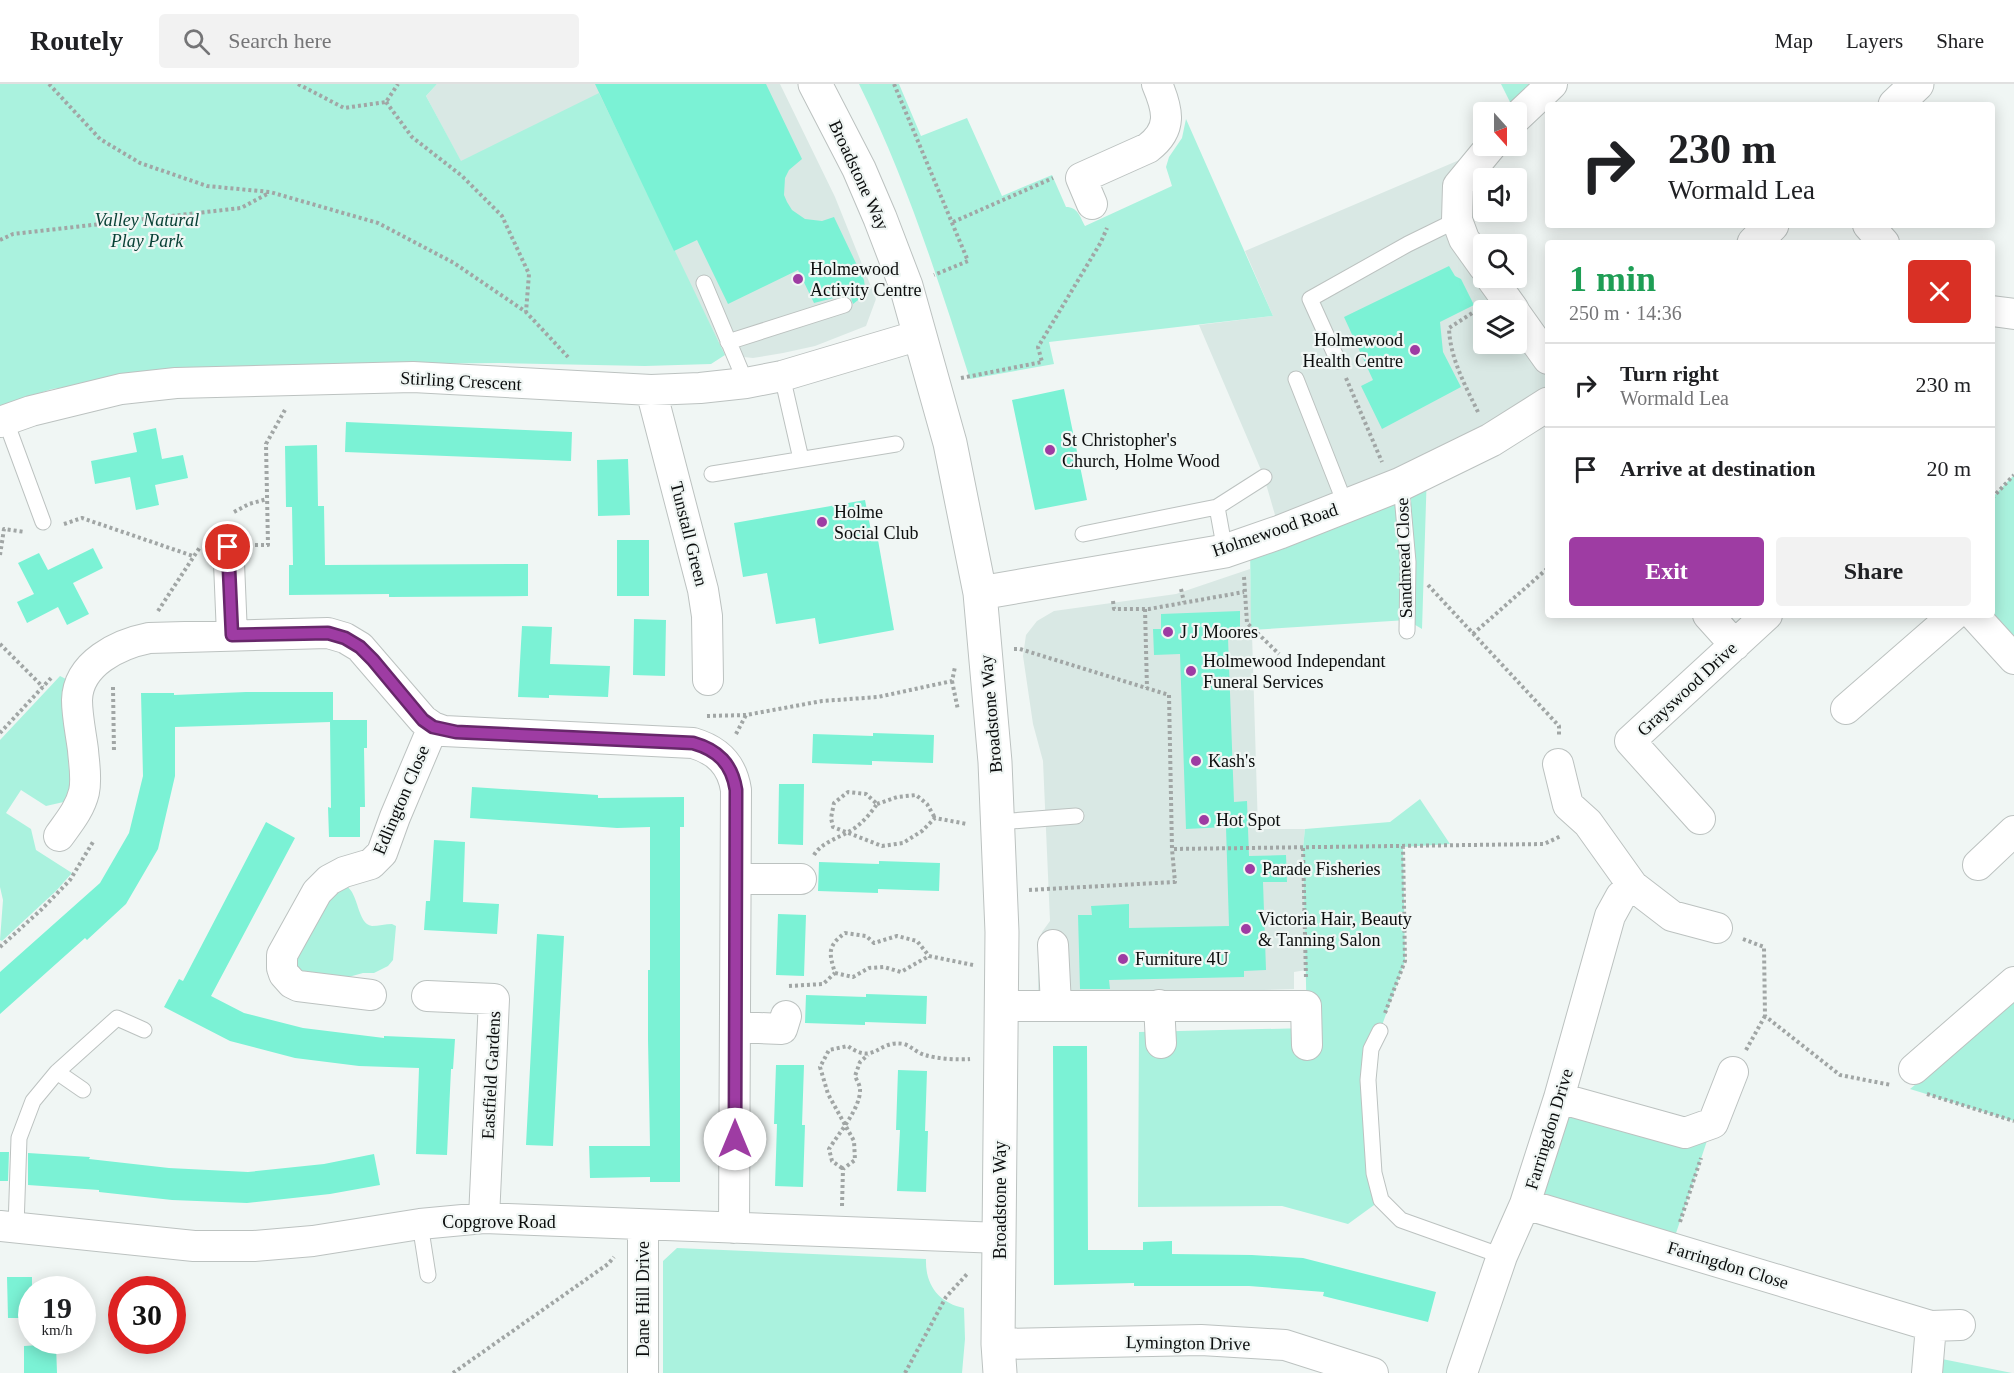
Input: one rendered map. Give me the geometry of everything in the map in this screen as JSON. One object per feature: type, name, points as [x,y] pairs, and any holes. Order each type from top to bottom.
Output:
[{"type":"street","name":"Broadstone Way","points":[[815,84],[859,169],[906,286],[950,443],[980,593],[986,651],[1001,891],[999,1358]]},
{"type":"street","points":[[1087,191],[1156,142],[1162,134],[1167,115],[1166,105],[1158,84]]},
{"type":"street","points":[[1527,108],[1552,84]]},
{"type":"street","points":[[1898,102],[1917,84]]},
{"type":"street","points":[[1473,252],[1464,239],[1457,220],[1458,186],[1483,156]]},
{"type":"street","points":[[1757,240],[1769,228]]},
{"type":"street","points":[[1871,228],[1881,240]]},
{"type":"street","points":[[1506,299],[1545,355]]},
{"type":"street","points":[[1995,311],[2014,314]]},
{"type":"street","name":"Stirling Crescent","points":[[3,421],[31,411],[121,389],[176,383],[412,378],[651,390],[746,383],[782,376],[920,335]]},
{"type":"street","name":"Tunstall Green","points":[[651,390],[703,590],[707,616],[708,680]]},
{"type":"street","name":"Holmewood Road","points":[[980,593],[1226,551],[1397,486],[1491,440],[1545,407]]},
{"type":"street","points":[[223,535],[232,635]]},
{"type":"street","points":[[1711,618],[1734,645]]},
{"type":"street","name":"Grayswood Drive","points":[[1700,819],[1630,741],[1764,618]]},
{"type":"street","points":[[1846,709],[1951,618]]},
{"type":"street","points":[[1977,618],[2014,659]]},
{"type":"street","points":[[59,836],[80,805],[84,790],[85,775],[77,698],[83,679],[96,663],[111,651],[129,642],[149,638],[328,633],[345,638],[360,647],[415,711],[433,727],[456,732],[693,743],[714,752],[723,759],[734,779],[736,790],[734,1228]]},
{"type":"street","name":"Edlington Close","points":[[371,995],[298,986],[284,974],[282,955],[317,892],[329,880],[344,872],[371,864],[382,853],[433,727]]},
{"type":"street","points":[[1558,765],[1568,805],[1588,823],[1633,886],[1672,916],[1717,928]]},
{"type":"street","points":[[1978,865],[2014,831]]},
{"type":"street","points":[[736,879],[801,879]]},
{"type":"street","name":"Farringdon Drive","points":[[1462,1373],[1502,1256],[1525,1204],[1559,1098],[1610,916],[1621,896],[1633,886]]},
{"type":"street","points":[[1053,945],[1056,1005]]},
{"type":"street","points":[[1911,1082],[2014,982]]},
{"type":"street","name":"Eastfield Gardens","points":[[427,996],[494,999],[484,1218]]},
{"type":"street","points":[[1159,1005],[1161,1043]]},
{"type":"street","points":[[1002,1006],[1306,1005],[1307,1045]]},
{"type":"street","points":[[736,1027],[782,1029],[786,1016]]},
{"type":"street","points":[[1559,1098],[1685,1133],[1713,1123],[1733,1072]]},
{"type":"street","name":"Farringdon Close","points":[[1525,1204],[1931,1326],[1960,1325]]},
{"type":"street","name":"Copgrove Road","points":[[8,1226],[194,1246],[254,1246],[313,1241],[420,1224],[484,1218],[1000,1238]]},
{"type":"street","name":"Dane Hill Drive","points":[[643,1225],[643,1373]]},
{"type":"street","points":[[1922,1364],[1931,1326]]},
{"type":"street","name":"Lymington Drive","points":[[999,1358],[1201,1340],[1286,1359],[1373,1373]]},
{"type":"lane","points":[[1338,361],[1310,299],[1408,244],[1457,220]]},
{"type":"lane","points":[[704,283],[746,383]]},
{"type":"lane","points":[[728,342],[844,305]]},
{"type":"lane","points":[[782,376],[801,459]]},
{"type":"lane","points":[[1296,379],[1346,506]]},
{"type":"lane","points":[[3,421],[44,528]]},
{"type":"lane","points":[[712,474],[896,444]]},
{"type":"lane","points":[[1083,534],[1216,507],[1264,477]]},
{"type":"lane","name":"Sandmead Close","points":[[1397,486],[1408,562],[1407,632]]},
{"type":"lane","points":[[1216,507],[1226,551]]},
{"type":"lane","points":[[998,822],[1076,816]]},
{"type":"lane","points":[[8,1226],[19,1138],[33,1101],[57,1072],[117,1018],[144,1030]]},
{"type":"lane","points":[[1380,1030],[1371,1050],[1368,1080],[1374,1173],[1380,1200],[1401,1220],[1502,1256]]},
{"type":"lane","points":[[57,1072],[83,1090]]},
{"type":"lane","points":[[420,1224],[428,1275]]},
{"type":"path","points":[[49,84],[100,139],[140,163],[207,186],[270,192],[378,224],[454,262],[526,312],[597,388]]},
{"type":"path","points":[[53,87],[60,84]]},
{"type":"path","points":[[297,84],[344,108],[386,102],[398,84]]},
{"type":"path","points":[[894,84],[968,261],[906,286]]},
{"type":"path","points":[[386,102],[412,137],[462,176],[502,216],[529,274],[526,312]]},
{"type":"path","points":[[933,383],[1042,362],[1038,347],[1101,242],[1114,212],[1087,191],[1053,178],[953,222]]},
{"type":"path","points":[[0,240],[13,234],[241,208],[270,192]]},
{"type":"path","points":[[1491,440],[1463,382],[1449,345],[1449,328],[1479,308],[1506,299]]},
{"type":"path","points":[[1338,361],[1397,486]]},
{"type":"path","points":[[223,535],[268,545],[266,444],[292,399],[291,379]]},
{"type":"path","points":[[1995,495],[2014,475]]},
{"type":"path","points":[[149,638],[148,625],[193,556],[223,535],[249,504],[267,499]]},
{"type":"path","points":[[0,555],[4,530],[44,528],[82,518],[193,556]]},
{"type":"path","points":[[1408,562],[1559,726],[1558,765]]},
{"type":"path","points":[[1108,570],[1114,609],[1145,609],[1244,592]]},
{"type":"path","points":[[1473,634],[1545,571]]},
{"type":"path","points":[[1253,573],[1243,578],[1247,623],[1279,654]]},
{"type":"path","points":[[1145,609],[1147,688]]},
{"type":"path","points":[[0,644],[43,687]]},
{"type":"path","points":[[693,743],[694,716],[746,716],[822,701],[878,697],[952,681],[958,656],[986,651],[1020,649],[1169,695],[1174,882],[1001,891]]},
{"type":"path","points":[[0,733],[65,663],[83,679]]},
{"type":"path","points":[[877,804],[866,794],[848,792],[834,803],[831,818],[833,827],[882,846],[903,843],[922,831],[935,818]]},
{"type":"path","points":[[801,879],[818,849],[852,830],[869,815],[877,804],[897,797],[916,795],[927,804],[935,818],[967,824],[968,835]]},
{"type":"path","points":[[1172,849],[1544,844],[1588,823]]},
{"type":"path","points":[[1380,1030],[1405,961],[1403,846]]},
{"type":"path","points":[[1303,848],[1306,1005]]},
{"type":"path","points":[[1717,928],[1764,947],[1765,1016],[1733,1072]]},
{"type":"path","points":[[835,973],[830,955],[833,941],[845,933],[866,936],[874,943],[897,936],[917,941],[930,956],[974,966],[973,954]]},
{"type":"path","points":[[835,973],[853,977],[869,968],[884,967],[901,972],[930,956]]},
{"type":"path","points":[[786,1016],[786,986],[823,984],[835,973]]},
{"type":"path","points":[[1765,1016],[1840,1075],[1911,1082],[2014,1121]]},
{"type":"path","points":[[843,1168],[832,1161],[829,1149],[837,1134],[846,1126],[856,1106],[860,1090],[855,1076],[860,1062],[868,1054],[885,1046],[903,1044],[925,1055],[970,1060],[971,1048]]},
{"type":"path","points":[[843,1168],[855,1160],[854,1141],[828,1094],[819,1067],[829,1050],[848,1046],[858,1053],[868,1054]]},
{"type":"path","points":[[1671,1248],[1713,1123]]},
{"type":"path","points":[[842,1233],[843,1168]]},
{"type":"path","points":[[453,1373],[608,1264],[643,1225]]},
{"type":"path","points":[[905,1373],[946,1297],[969,1272]]},
{"type":"shaded area","points":[[437,84],[780,84],[835,197],[876,299],[866,326],[815,346],[783,353],[753,358],[725,355],[674,251],[461,162],[426,96]]},
{"type":"shaded area","points":[[1473,154],[1486,156],[1481,168],[1473,168],[1473,185],[1457,220],[1473,245],[1473,288],[1500,288],[1508,300],[1473,300],[1473,354],[1527,354],[1527,329],[1545,355],[1545,405],[1280,532],[1264,477],[1199,325],[1273,316],[1245,251]]},
{"type":"shaded area","points":[[1250,569],[1258,829],[1305,829],[1303,848],[1306,970],[1294,972],[1294,989],[1038,997],[1038,949],[1042,932],[1050,921],[1043,761],[1033,724],[1023,656],[1026,635],[1037,621],[1054,611],[1176,594]]},
{"type":"green space","name":"Valley Natural Play Park","points":[[0,84],[437,84],[426,96],[461,161],[599,93],[725,355],[711,364],[645,366],[499,363],[279,365],[139,377],[52,389],[0,406]]},
{"type":"green space","points":[[859,84],[899,84],[921,136],[967,118],[1002,196],[1052,175],[1066,207],[1076,211],[1085,226],[1172,186],[1166,167],[1169,157],[1182,138],[1186,119],[1273,316],[1049,342],[1054,364],[970,379],[906,193]]},
{"type":"green space","points":[[1501,84],[1552,84],[1527,103],[1510,102]]},
{"type":"green space","points":[[1427,471],[1422,629],[1407,620],[1251,630],[1250,542]]},
{"type":"green space","points":[[2014,475],[2014,659],[1994,618],[1995,495]]},
{"type":"green space","points":[[60,676],[70,681],[66,704],[69,771],[73,775],[68,801],[46,806],[21,790],[6,813],[31,829],[36,850],[72,873],[2,941],[0,940],[3,900],[0,887],[0,740]]},
{"type":"green space","points":[[1420,799],[1450,844],[1403,847],[1405,961],[1380,1031],[1371,1049],[1381,1200],[1348,1224],[1282,1206],[1138,1207],[1139,1032],[1307,1028],[1303,848],[1305,829],[1390,822]]},
{"type":"green space","points":[[346,886],[367,924],[396,926],[393,960],[388,966],[374,973],[363,973],[345,978],[304,975],[296,966],[296,955],[332,894]]},
{"type":"green space","points":[[2014,995],[2014,1121],[1910,1089],[1942,1063]]},
{"type":"green space","points":[[1559,1098],[1713,1123],[1671,1248],[1525,1204]]},
{"type":"green space","points":[[677,1248],[926,1259],[928,1277],[935,1291],[947,1302],[964,1308],[965,1339],[962,1373],[663,1373],[663,1261]]},
{"type":"green space","points":[[1917,1354],[2012,1373],[1914,1373]]},
{"type":"building","points":[[595,84],[766,84],[802,159],[789,170],[785,178],[784,195],[787,202],[792,210],[805,219],[822,221],[834,217],[864,280],[865,288],[862,297],[853,304],[851,298],[845,295],[814,303],[798,270],[728,304],[697,240],[674,251]]},
{"type":"building","name":"Holmewood Health Centre","points":[[1449,266],[1455,276],[1461,279],[1473,303],[1473,306],[1440,322],[1443,352],[1461,387],[1382,429],[1361,386],[1373,380],[1344,317]]},
{"type":"building","name":"St Christopher's Church, Holme Wood","points":[[1064,389],[1087,500],[1035,510],[1012,400]]},
{"type":"building","points":[[346,422],[572,432],[571,461],[345,452]]},
{"type":"building","points":[[156,428],[162,459],[183,455],[188,478],[155,485],[159,505],[136,510],[130,477],[95,484],[91,461],[137,452],[133,433]]},
{"type":"building","points":[[317,445],[318,506],[324,506],[325,565],[528,564],[528,596],[289,595],[289,565],[293,565],[292,507],[286,507],[285,446]]},
{"type":"building","points":[[628,459],[630,515],[598,516],[597,460]]},
{"type":"building","points":[[865,500],[873,541],[878,540],[894,630],[819,644],[815,618],[776,624],[767,573],[743,577],[734,523]]},
{"type":"building","points":[[617,540],[649,540],[649,596],[617,596]]},
{"type":"building","points":[[93,548],[103,568],[73,583],[89,614],[67,625],[58,607],[27,623],[17,602],[34,594],[18,563],[39,553],[48,570]]},
{"type":"building","points":[[1240,611],[1240,637],[1228,638],[1234,802],[1247,801],[1249,856],[1286,855],[1287,882],[1263,882],[1266,970],[1244,971],[1244,977],[1109,980],[1110,989],[1080,989],[1078,915],[1092,915],[1091,906],[1129,904],[1129,928],[1229,926],[1226,827],[1186,829],[1180,654],[1154,655],[1153,629],[1161,629],[1161,614]]},
{"type":"building","points":[[634,619],[666,620],[665,676],[633,675]]},
{"type":"building","points":[[522,626],[552,627],[550,664],[610,666],[608,697],[549,695],[549,698],[518,697]]},
{"type":"building","points":[[333,692],[333,720],[367,720],[367,748],[364,748],[365,807],[360,807],[360,837],[329,837],[330,722],[175,727],[175,776],[158,849],[126,904],[0,1014],[0,972],[100,883],[129,833],[143,776],[141,693],[174,693],[174,695]]},
{"type":"building","points":[[873,733],[934,735],[933,763],[872,761],[872,765],[812,763],[813,734],[873,736]]},
{"type":"building","points":[[779,784],[804,784],[803,845],[778,844]]},
{"type":"building","points":[[472,787],[598,795],[598,798],[684,797],[684,827],[680,827],[680,1182],[650,1182],[650,1177],[590,1178],[589,1146],[650,1146],[648,970],[650,970],[650,827],[617,828],[470,818]]},
{"type":"building","points":[[266,822],[295,838],[211,996],[244,1013],[303,1028],[384,1038],[384,1036],[455,1039],[453,1069],[451,1069],[447,1155],[416,1154],[419,1068],[359,1066],[295,1058],[230,1041],[164,1007],[179,979],[183,981]]},
{"type":"building","points":[[434,840],[465,842],[463,902],[499,904],[497,934],[424,930],[426,901],[430,901]]},
{"type":"building","points":[[879,861],[940,863],[939,891],[878,889],[878,893],[818,891],[819,862],[879,864]]},
{"type":"building","points":[[778,914],[806,915],[804,976],[776,975]]},
{"type":"building","points":[[537,934],[564,936],[553,1146],[526,1145]]},
{"type":"building","points":[[866,994],[927,996],[926,1024],[805,1023],[806,995],[866,997]]},
{"type":"building","points":[[1053,1046],[1087,1046],[1088,1250],[1143,1250],[1143,1242],[1172,1241],[1172,1254],[1303,1258],[1436,1292],[1428,1322],[1323,1296],[1324,1292],[1249,1286],[1134,1286],[1134,1283],[1054,1285]]},
{"type":"building","points":[[776,1065],[804,1065],[803,1187],[775,1186]]},
{"type":"building","points":[[898,1070],[927,1071],[926,1192],[897,1191],[900,1130],[896,1130]]},
{"type":"building","points":[[0,1152],[9,1152],[8,1181],[0,1181]]},
{"type":"building","points":[[28,1153],[90,1157],[89,1159],[169,1168],[248,1172],[324,1164],[374,1154],[380,1185],[330,1194],[247,1203],[172,1200],[99,1192],[99,1190],[28,1185]]},
{"type":"building","points":[[7,1277],[18,1277],[18,1318],[8,1318]]},
{"type":"building","points":[[24,1354],[56,1354],[57,1373],[24,1373]]},
{"type":"place","name":"Holmewood Activity Centre","points":[[798,279]]},
{"type":"place","name":"Holmewood Health Centre","points":[[1415,350]]},
{"type":"place","name":"St Christopher's Church, Holme Wood","points":[[1050,450]]},
{"type":"place","name":"Holme Social Club","points":[[822,522]]},
{"type":"place","name":"J J Moores","points":[[1168,632]]},
{"type":"place","name":"Holmewood Independant Funeral Services","points":[[1191,671]]},
{"type":"place","name":"Kash's","points":[[1196,761]]},
{"type":"place","name":"Hot Spot","points":[[1204,820]]},
{"type":"place","name":"Parade Fisheries","points":[[1250,869]]},
{"type":"place","name":"Victoria Hair, Beauty & Tanning Salon","points":[[1246,929]]},
{"type":"place","name":"Furniture 4U","points":[[1123,959]]},
{"type":"route","points":[[228,547],[232,635],[328,633],[345,638],[360,647],[373,660],[423,720],[433,727],[456,732],[693,743],[704,746],[723,759],[734,779],[736,790],[735,1139]]}]
